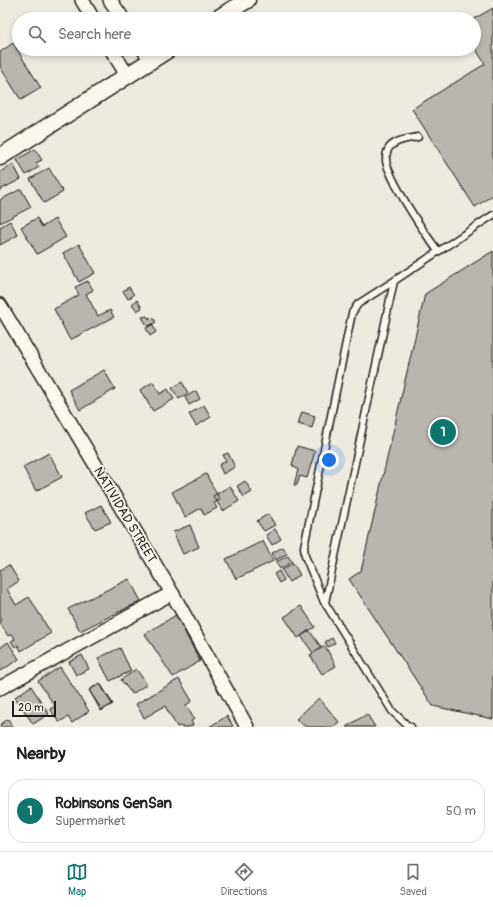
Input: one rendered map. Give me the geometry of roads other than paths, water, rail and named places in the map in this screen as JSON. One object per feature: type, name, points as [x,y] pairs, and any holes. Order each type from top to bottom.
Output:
[{"type":"street","points":[[82,0],[89,12]]},
{"type":"street","points":[[110,0],[118,12]]},
{"type":"street","points":[[228,12],[247,0]]},
{"type":"street","points":[[115,56],[127,75]]},
{"type":"street","points":[[0,157],[127,75],[145,56]]},
{"type":"street","name":"NATIVIDAD STREET","points":[[0,305],[172,593],[247,727]]},
{"type":"street","points":[[0,688],[172,593]]},
{"type":"lane","points":[[418,137],[393,144],[388,149],[386,160],[389,171],[400,193],[438,252]]},
{"type":"lane","points":[[411,727],[392,711],[325,603],[305,556],[304,547],[352,313],[358,304],[493,215]]},
{"type":"lane","points":[[325,603],[394,281]]},
{"type":"place","name":"Robinsons GenSan","points":[[443,432]]}]
